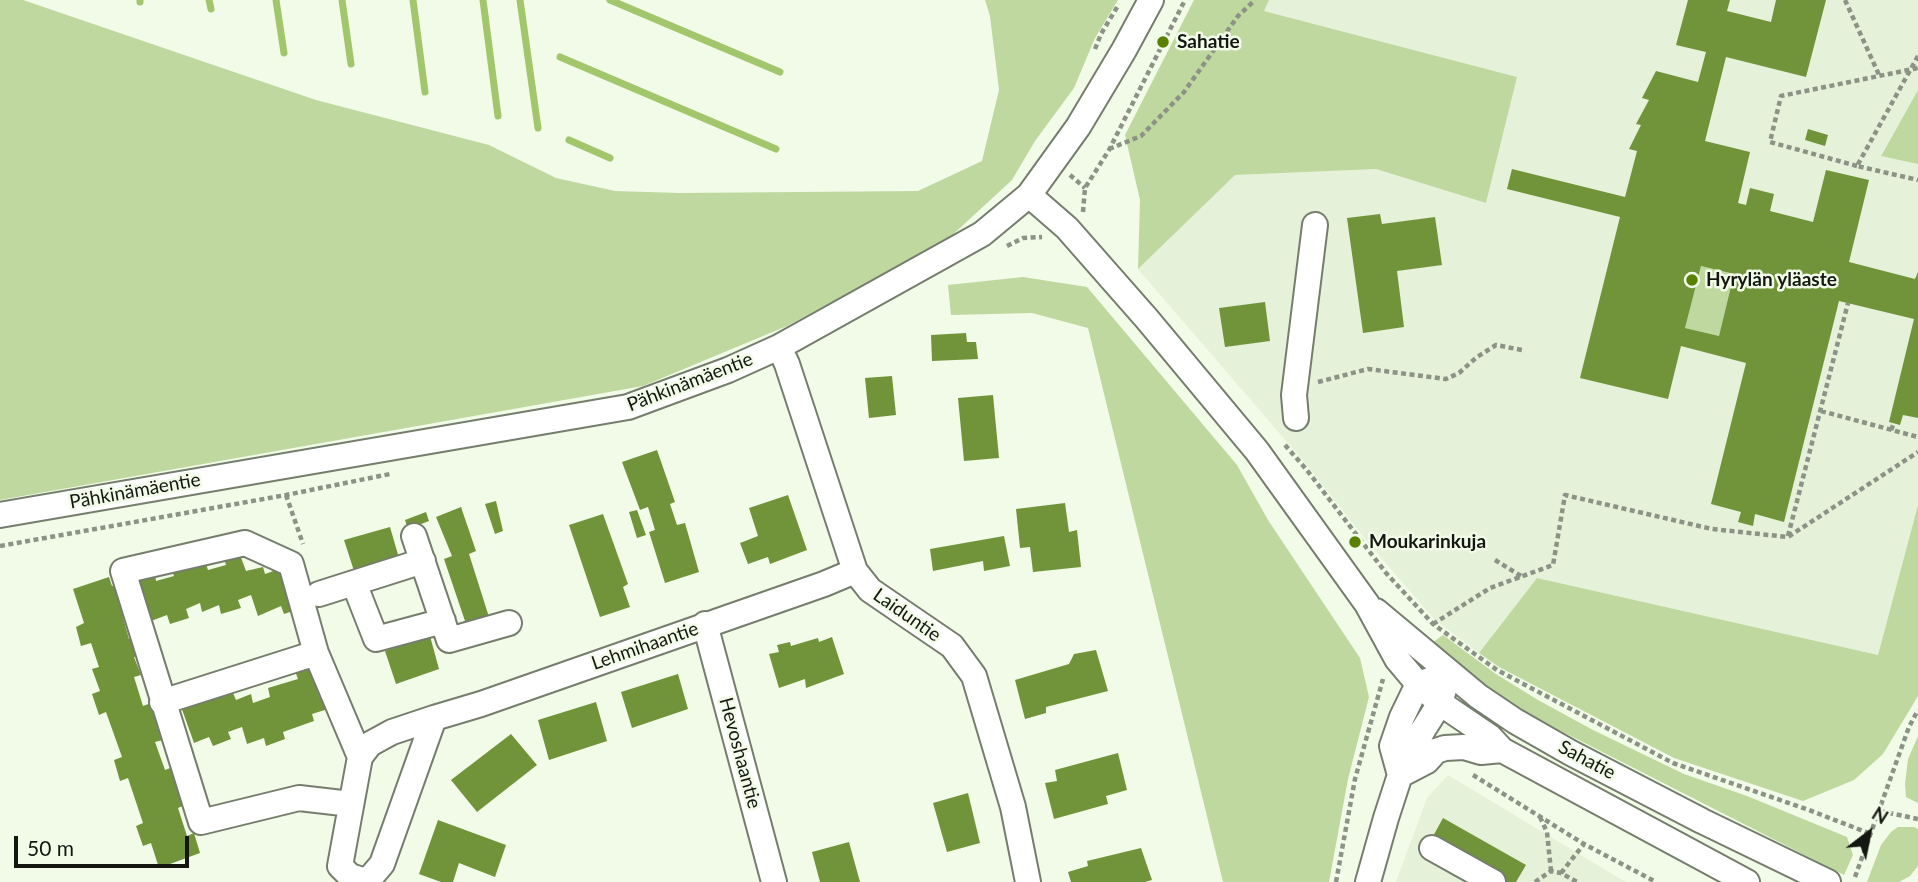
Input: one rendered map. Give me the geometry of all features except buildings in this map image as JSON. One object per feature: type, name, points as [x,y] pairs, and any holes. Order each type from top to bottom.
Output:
[{"type":"street","name":"Pähkinämäentie","points":[[0,515],[628,407],[728,370],[779,347],[982,234],[1029,195],[1078,127],[1151,0]]},
{"type":"street","name":"Sahatie","points":[[1029,195],[1080,221],[1147,319],[1257,450],[1367,604],[1405,650],[1418,684],[1440,703],[1490,737],[1502,750],[1747,882]]},
{"type":"street","points":[[1295,406],[1315,225]]},
{"type":"street","name":"Laiduntie","points":[[779,347],[787,364],[855,571],[870,590],[952,646],[974,676],[1013,807],[1028,882]]},
{"type":"street","points":[[414,536],[449,640],[509,623]]},
{"type":"street","points":[[351,804],[299,798],[201,822],[123,570],[245,543],[291,564],[316,653],[360,757],[340,866],[350,876],[362,880],[370,878],[382,864],[434,718]]},
{"type":"street","points":[[319,594],[423,561]]},
{"type":"street","name":"Lehmihaantie","points":[[360,757],[370,744],[392,732],[481,704],[855,571]]},
{"type":"street","points":[[354,583],[376,639],[443,621]]},
{"type":"street","name":"Hevoshaantie","points":[[705,624],[774,882]]},
{"type":"street","name":"Sahatie","points":[[1405,650],[1450,672],[1478,696],[1515,721],[1571,753],[1828,882]]},
{"type":"street","points":[[162,702],[316,653]]},
{"type":"street","points":[[1400,775],[1392,746],[1418,684],[1450,672]]},
{"type":"street","points":[[1368,882],[1400,775],[1440,703],[1450,672]]},
{"type":"street","points":[[1400,775],[1427,761],[1436,751],[1444,748],[1464,747],[1481,752],[1502,750]]},
{"type":"street","points":[[1432,848],[1493,882]]},
{"type":"path","points":[[1000,250],[1023,238],[1056,237],[1080,221],[1085,188],[1109,150],[1185,0]]},
{"type":"path","points":[[1109,150],[1141,136],[1184,92],[1238,16],[1255,0]]},
{"type":"path","points":[[1844,0],[1880,76]]},
{"type":"path","points":[[1857,166],[1918,56]]},
{"type":"path","points":[[1918,68],[1781,96],[1770,142],[1918,180]]},
{"type":"path","points":[[1788,537],[1849,303]]},
{"type":"path","points":[[1295,406],[1309,385],[1368,369],[1446,379],[1459,373],[1496,345],[1522,350]]},
{"type":"path","points":[[1821,411],[1918,437]]},
{"type":"path","points":[[1891,430],[1894,423]]},
{"type":"path","points":[[1284,444],[1386,573],[1433,624],[1497,670],[1673,763],[1871,834]]},
{"type":"path","points":[[1336,882],[1355,779],[1386,669],[1433,624],[1490,588],[1553,565],[1565,495],[1712,529],[1788,537],[1918,452]]},
{"type":"path","points":[[0,546],[394,474]]},
{"type":"path","points":[[1495,560],[1522,576]]},
{"type":"path","points":[[1376,701],[1402,717]]},
{"type":"path","points":[[1855,877],[1909,727],[1918,710]]},
{"type":"path","points":[[1444,748],[1470,773],[1584,844],[1656,882]]},
{"type":"path","points":[[1880,810],[1918,819]]},
{"type":"path","points":[[1540,816],[1547,832],[1551,871]]},
{"type":"path","points":[[1560,873],[1584,844]]},
{"type":"path","points":[[1535,882],[1551,871],[1577,882]]},
{"type":"shaded area","name":"Hyrylän yläaste","points":[[1269,0],[1918,0],[1918,90],[1881,155],[1918,164],[1918,505],[1878,655],[1537,578],[1479,653],[1434,619],[1365,539],[1306,464],[1138,269],[1234,175],[1376,169],[1486,203],[1517,77],[1264,11]]},
{"type":"shaded area","points":[[1448,775],[1626,882],[1396,882],[1427,798]]},
{"type":"green space","points":[[0,0],[23,0],[316,100],[489,145],[556,178],[615,191],[680,193],[918,191],[982,161],[999,90],[990,16],[985,0],[1118,0],[1095,38],[1074,88],[1035,141],[1012,180],[948,239],[787,326],[643,386],[0,500]]},
{"type":"green space","points":[[1194,0],[1269,0],[1264,11],[1517,77],[1486,203],[1376,169],[1235,175],[1138,269],[1140,200],[1125,135]]},
{"type":"green space","points":[[1918,90],[1918,164],[1881,156]]},
{"type":"green space","points":[[1701,266],[1734,274],[1719,336],[1685,328]]},
{"type":"green space","points":[[1023,277],[1087,287],[1237,465],[1268,520],[1360,658],[1369,697],[1348,779],[1329,882],[1223,882],[1088,328],[1032,313],[951,315],[948,285]]},
{"type":"green space","points":[[1918,505],[1918,696],[1883,754],[1854,780],[1803,801],[1674,758],[1499,667],[1479,653],[1537,578],[1878,655]]},
{"type":"green space","points":[[1443,635],[1496,674],[1593,730],[1684,774],[1747,796],[1847,837],[1853,855],[1844,875],[1507,701],[1485,687],[1432,643]]},
{"type":"green space","points":[[1918,736],[1918,803],[1906,797],[1905,784],[1908,759]]},
{"type":"green space","points":[[1898,827],[1918,829],[1918,866],[1910,876],[1899,882],[1867,882],[1881,845]]},
{"type":"waterway","points":[[209,0],[211,9]]},
{"type":"waterway","points":[[276,0],[284,53]]},
{"type":"waterway","points":[[342,0],[351,64]]},
{"type":"waterway","points":[[413,0],[425,92]]},
{"type":"waterway","points":[[483,0],[498,116]]},
{"type":"waterway","points":[[520,0],[538,128]]},
{"type":"waterway","points":[[610,0],[780,72]]},
{"type":"waterway","points":[[560,57],[776,149]]},
{"type":"waterway","points":[[569,140],[610,158]]},
{"type":"place","name":"Sahatie","points":[[1163,42]]},
{"type":"place","name":"Hyrylän yläaste","points":[[1692,280]]},
{"type":"place","name":"Moukarinkuja","points":[[1355,542]]}]
